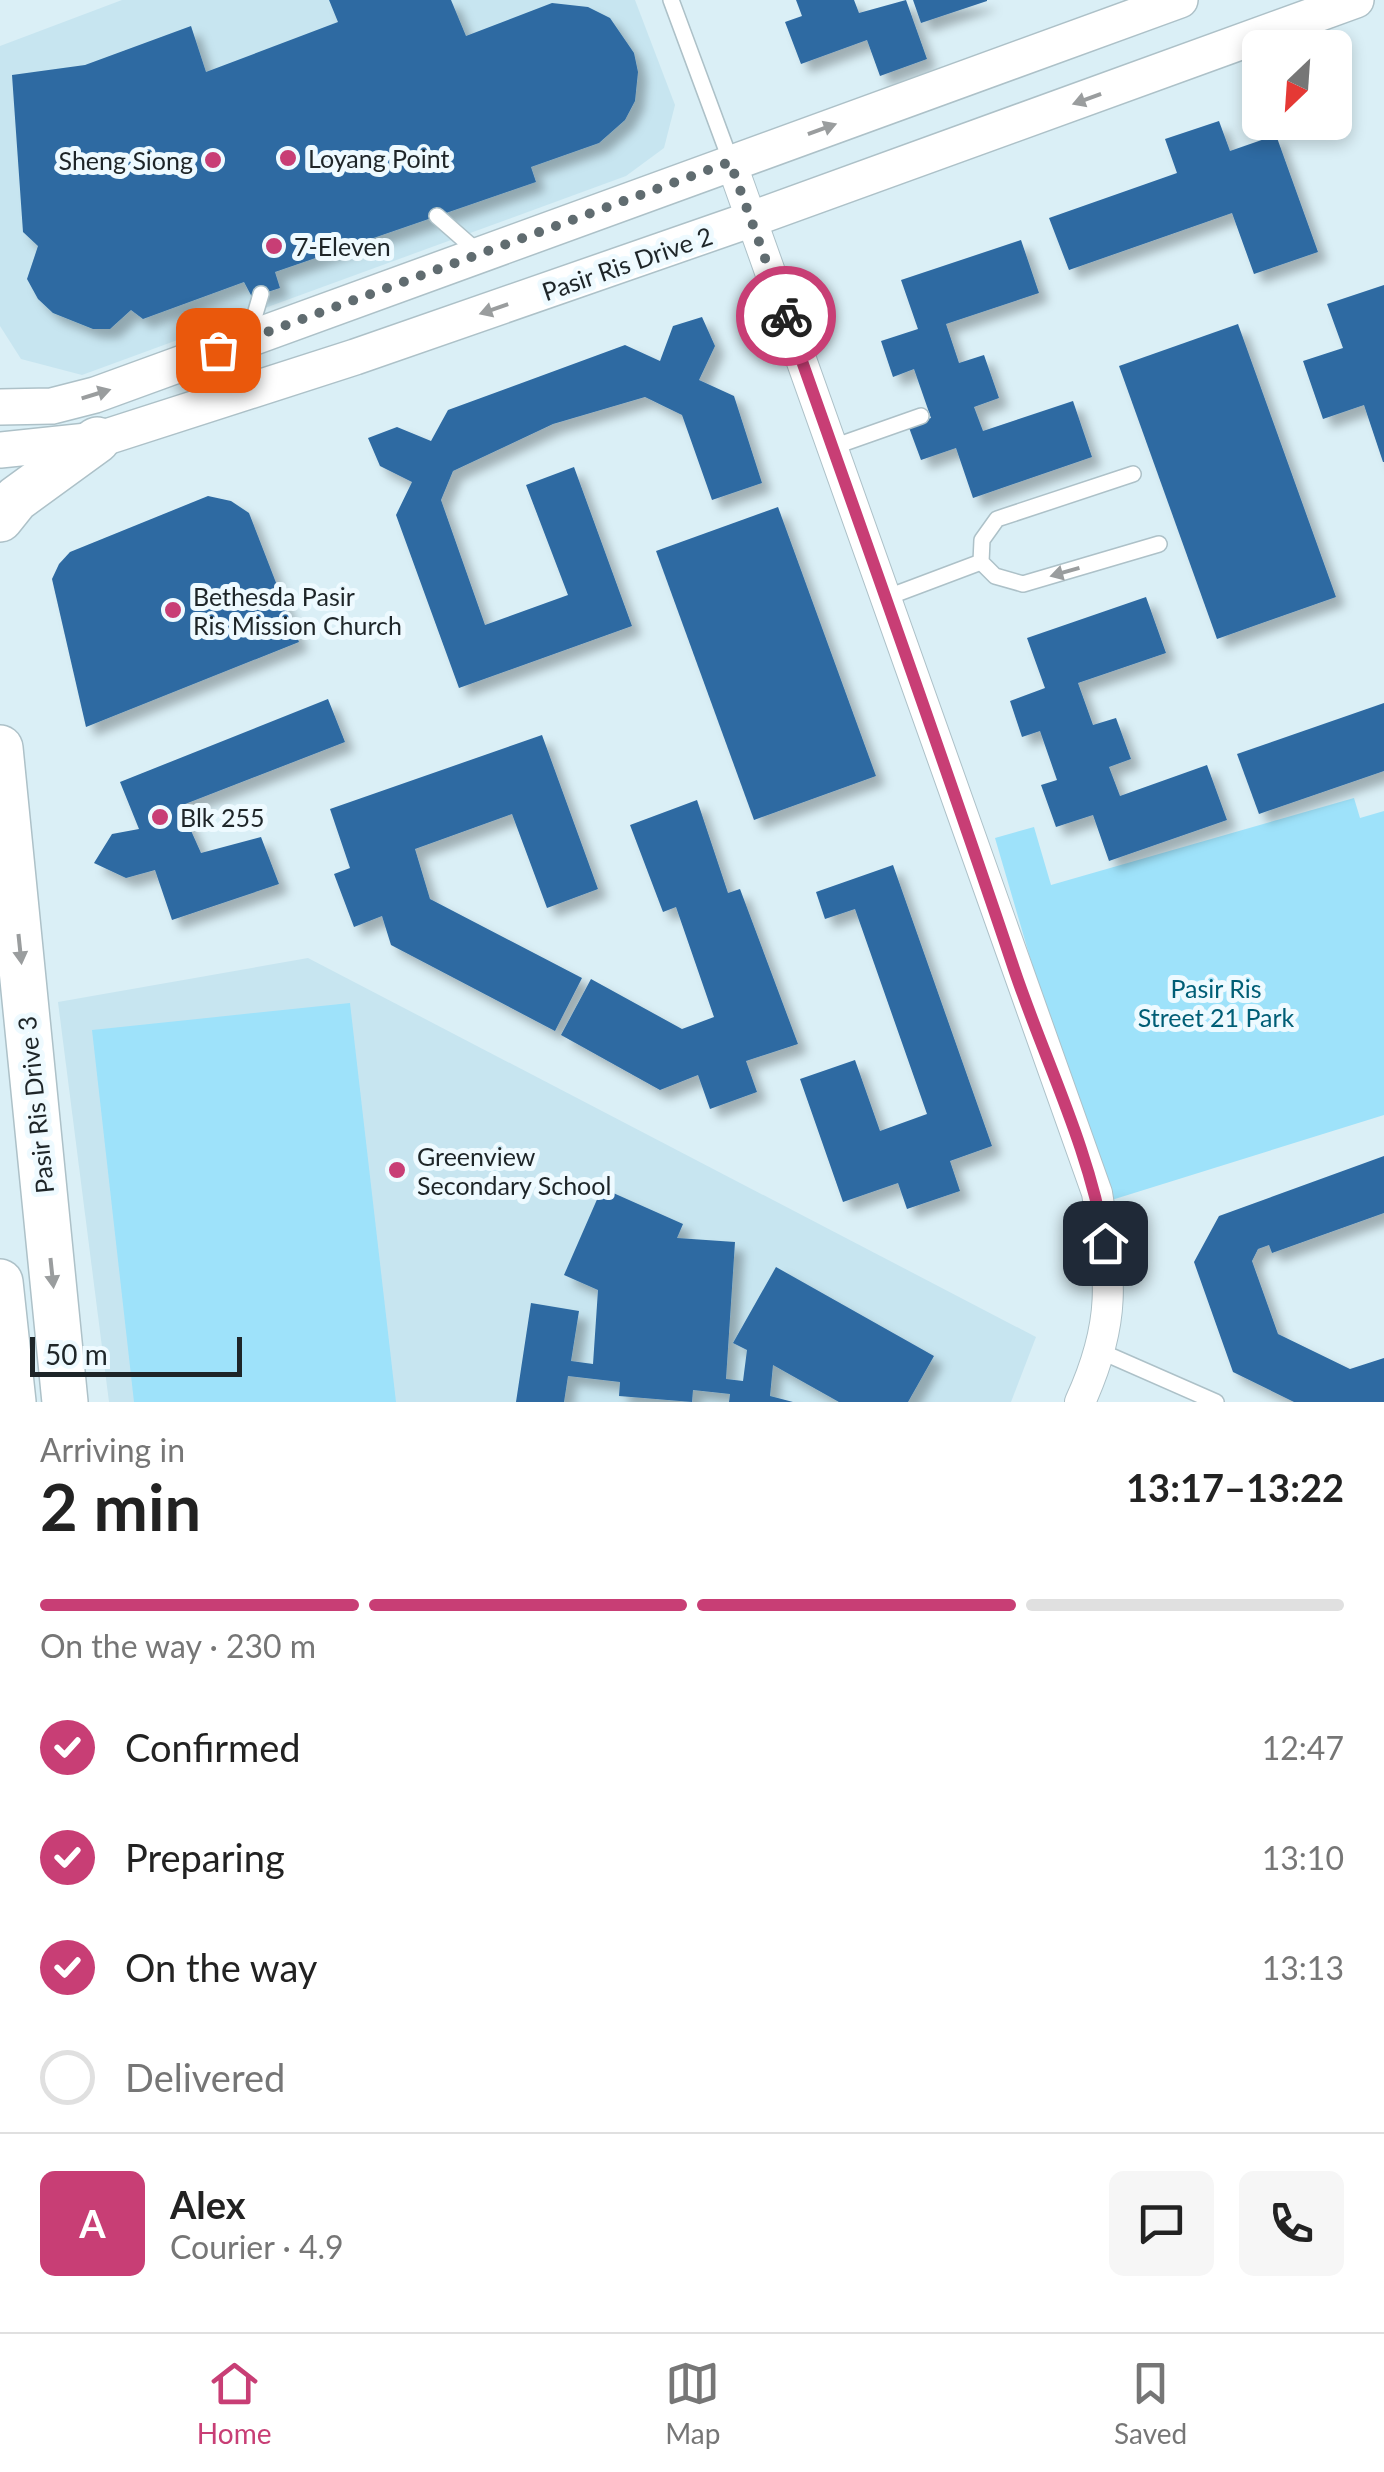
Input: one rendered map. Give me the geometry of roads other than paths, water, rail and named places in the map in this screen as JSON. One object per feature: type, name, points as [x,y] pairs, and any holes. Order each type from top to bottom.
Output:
[{"type":"main road","points":[[0,519],[16,499],[97,440]]},
{"type":"main road","name":"Pasir Ris Drive 3","points":[[0,748],[64,1402]]},
{"type":"main road","points":[[0,1282],[13,1402]]},
{"type":"street","points":[[0,407],[52,406],[95,396],[1180,0]]},
{"type":"street","name":"Pasir Ris Drive 2","points":[[0,450],[97,440],[354,357],[752,220],[1356,0]]},
{"type":"street","points":[[730,162],[1097,1193],[1109,1303],[1102,1352],[1080,1402]]},
{"type":"lane","points":[[671,0],[730,162]]},
{"type":"lane","points":[[437,216],[480,254]]},
{"type":"lane","points":[[248,339],[261,294]]},
{"type":"lane","points":[[833,446],[921,416]]},
{"type":"lane","points":[[1133,474],[997,519],[982,540],[981,562],[995,576],[1023,584],[1159,544]]},
{"type":"lane","points":[[888,597],[981,562]]},
{"type":"lane","points":[[1102,1352],[1216,1402]]},
{"type":"place","name":"Loyang Point","points":[[288,158]]},
{"type":"place","name":"Sheng Siong","points":[[213,160]]},
{"type":"place","name":"7-Eleven","points":[[274,246]]},
{"type":"place","name":"Bethesda Pasir Ris Mission Church","points":[[173,610]]},
{"type":"place","name":"Blk 255","points":[[160,817]]},
{"type":"place","name":"Greenview Secondary School","points":[[397,1170]]},
{"type":"park label","name":"Pasir Ris Street 21 Park","points":[[1216,1002]]}]
